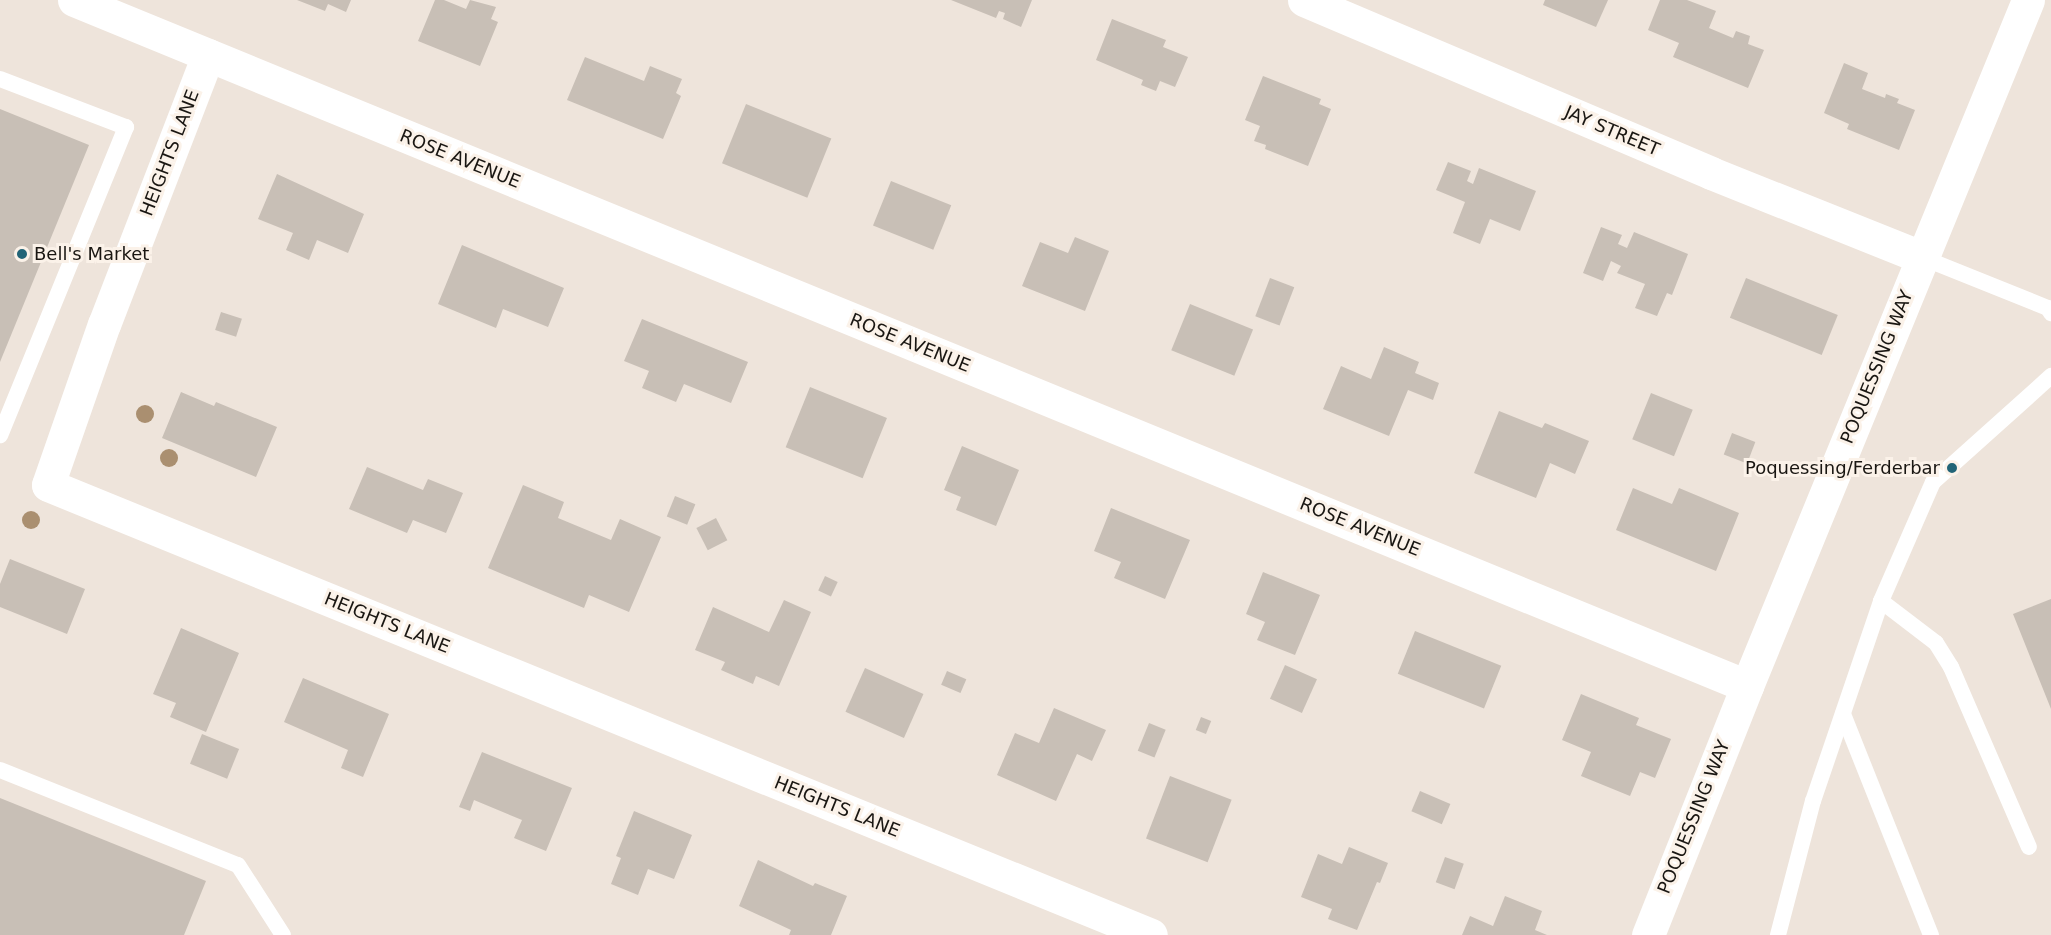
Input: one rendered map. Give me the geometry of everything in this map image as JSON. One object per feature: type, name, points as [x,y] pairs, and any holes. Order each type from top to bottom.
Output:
[{"type":"street","name":"ROSE AVENUE","points":[[74,0],[1747,686]]},
{"type":"street","name":"JAY STREET","points":[[1304,0],[1711,173],[1921,257]]},
{"type":"street","name":"POQUESSING WAY","points":[[1647,935],[1921,257],[2028,0]]},
{"type":"street","name":"HEIGHTS LANE","points":[[208,55],[104,324],[48,486],[1151,935]]},
{"type":"lane","points":[[0,79],[126,127],[0,435]]},
{"type":"lane","points":[[1921,257],[2048,309],[2051,313]]},
{"type":"lane","points":[[1778,935],[1813,801],[1881,601],[1933,482],[2051,376]]},
{"type":"lane","points":[[1881,601],[1936,643],[1951,667],[2029,847]]},
{"type":"lane","points":[[1843,714],[1931,935]]},
{"type":"lane","points":[[0,770],[238,865],[283,935]]},
{"type":"building","points":[[297,0],[351,0],[346,12],[328,4],[325,11]]},
{"type":"building","points":[[435,0],[444,0],[466,9],[470,0],[496,7],[491,19],[498,22],[480,66],[418,41]]},
{"type":"building","points":[[951,0],[1032,0],[1021,27],[1003,19],[1005,13],[999,11],[996,18]]},
{"type":"building","points":[[1545,0],[1608,0],[1596,27],[1543,5]]},
{"type":"building","points":[[1660,0],[1687,0],[1716,11],[1709,28],[1733,38],[1736,31],[1750,36],[1748,44],[1764,50],[1748,88],[1673,57],[1679,43],[1648,30]]},
{"type":"building","points":[[1112,19],[1166,40],[1163,47],[1188,57],[1175,87],[1160,81],[1156,91],[1141,85],[1143,80],[1096,60]]},
{"type":"building","points":[[585,57],[644,81],[650,66],[682,79],[676,93],[681,96],[663,139],[567,100]]},
{"type":"building","points":[[1844,63],[1868,73],[1862,89],[1885,98],[1886,94],[1899,99],[1897,103],[1915,110],[1899,150],[1847,129],[1849,124],[1824,113]]},
{"type":"building","points":[[1263,76],[1321,99],[1319,104],[1331,109],[1308,166],[1265,149],[1266,145],[1254,141],[1260,126],[1245,120]]},
{"type":"building","points":[[746,104],[831,138],[807,198],[722,163]]},
{"type":"building","name":"Bell's Market","points":[[0,109],[89,145],[0,362]]},
{"type":"building","points":[[1448,162],[1471,171],[1467,181],[1473,184],[1479,168],[1536,191],[1520,231],[1490,219],[1480,244],[1453,233],[1465,202],[1436,190]]},
{"type":"building","points":[[277,174],[364,214],[348,253],[317,240],[309,260],[286,250],[293,233],[258,219]]},
{"type":"building","points":[[891,181],[951,205],[933,250],[873,226]]},
{"type":"building","points":[[1601,227],[1622,235],[1618,244],[1627,248],[1634,232],[1688,254],[1672,295],[1667,293],[1657,316],[1635,308],[1645,284],[1617,273],[1621,266],[1611,261],[1603,281],[1583,273]]},
{"type":"building","points":[[1075,237],[1109,251],[1085,311],[1022,286],[1040,242],[1068,253]]},
{"type":"building","points":[[462,245],[564,288],[548,327],[503,309],[496,328],[438,304]]},
{"type":"building","points":[[1270,278],[1294,287],[1280,326],[1255,316]]},
{"type":"building","points":[[1746,278],[1838,315],[1822,355],[1730,318]]},
{"type":"building","points":[[1190,304],[1253,329],[1234,376],[1171,350]]},
{"type":"building","points":[[221,312],[242,319],[236,337],[215,330]]},
{"type":"building","points":[[642,319],[748,362],[731,403],[684,384],[676,402],[642,388],[649,371],[624,361]]},
{"type":"building","points":[[1384,347],[1419,362],[1415,373],[1439,383],[1433,400],[1408,390],[1389,436],[1323,409],[1341,366],[1371,379]]},
{"type":"building","points":[[810,387],[887,418],[863,478],[786,447]]},
{"type":"building","points":[[181,392],[214,406],[216,402],[277,427],[256,477],[162,438]]},
{"type":"building","points":[[1651,393],[1693,410],[1674,456],[1632,439]]},
{"type":"building","points":[[1499,411],[1542,428],[1545,423],[1589,441],[1575,474],[1550,463],[1536,498],[1474,473]]},
{"type":"building","points":[[1732,433],[1755,442],[1747,463],[1724,454]]},
{"type":"building","points":[[962,446],[1019,470],[996,526],[956,510],[961,497],[944,490]]},
{"type":"building","points":[[367,467],[423,490],[428,479],[463,493],[446,533],[413,520],[407,533],[349,509]]},
{"type":"building","points":[[523,485],[564,502],[558,518],[611,540],[620,519],[661,537],[629,612],[589,595],[584,608],[488,568]]},
{"type":"building","points":[[1633,488],[1672,504],[1679,488],[1739,513],[1716,571],[1616,530]]},
{"type":"building","points":[[675,496],[695,504],[687,525],[667,516]]},
{"type":"building","points":[[1111,508],[1190,540],[1165,599],[1114,578],[1121,562],[1094,551]]},
{"type":"building","points":[[716,518],[727,540],[708,550],[696,528]]},
{"type":"building","points":[[10,559],[85,589],[67,634],[0,607],[0,584]]},
{"type":"building","points":[[1263,572],[1320,595],[1295,655],[1257,640],[1265,622],[1246,614]]},
{"type":"building","points":[[825,576],[838,582],[831,596],[818,591]]},
{"type":"building","points":[[2051,599],[2051,709],[2013,614]]},
{"type":"building","points":[[784,600],[811,612],[779,686],[756,676],[753,684],[721,670],[725,662],[695,650],[713,607],[769,632]]},
{"type":"building","points":[[181,628],[239,653],[206,732],[170,717],[176,703],[153,694]]},
{"type":"building","points":[[1415,631],[1501,666],[1484,708],[1398,674]]},
{"type":"building","points":[[1285,665],[1317,679],[1302,713],[1270,699]]},
{"type":"building","points":[[865,668],[923,694],[904,738],[845,712]]},
{"type":"building","points":[[947,671],[966,679],[960,693],[941,685]]},
{"type":"building","points":[[303,678],[389,714],[363,777],[341,768],[348,750],[284,722]]},
{"type":"building","points":[[1581,694],[1639,718],[1636,725],[1671,739],[1655,778],[1640,772],[1630,796],[1581,776],[1591,752],[1562,740]]},
{"type":"building","points":[[1054,708],[1106,730],[1092,761],[1077,754],[1056,801],[997,775],[1015,733],[1039,743]]},
{"type":"building","points":[[1201,717],[1211,721],[1206,734],[1196,730]]},
{"type":"building","points":[[1149,723],[1166,730],[1154,758],[1138,751]]},
{"type":"building","points":[[202,734],[239,749],[227,779],[190,764]]},
{"type":"building","points":[[482,752],[572,788],[546,851],[514,838],[522,820],[474,800],[470,811],[459,807]]},
{"type":"building","points":[[1170,776],[1232,800],[1208,862],[1146,839]]},
{"type":"building","points":[[1420,791],[1450,804],[1442,824],[1411,811]]},
{"type":"building","points":[[0,798],[206,881],[184,935],[0,935]]},
{"type":"building","points":[[634,811],[692,835],[674,879],[648,869],[638,895],[611,884],[621,858],[616,856]]},
{"type":"building","points":[[1349,847],[1388,863],[1380,883],[1377,882],[1357,930],[1328,919],[1332,909],[1301,897],[1318,854],[1342,864]]},
{"type":"building","points":[[1445,857],[1464,864],[1455,889],[1436,882]]},
{"type":"building","points":[[758,860],[813,886],[815,883],[847,896],[831,935],[789,935],[791,930],[739,906]]},
{"type":"building","points":[[1505,896],[1542,911],[1535,930],[1547,935],[1462,935],[1470,916],[1493,926]]},
{"type":"place","name":"Bell's Market","points":[[22,254]]},
{"type":"place","name":"Poquessing/Ferderbar","points":[[1952,468]]}]
